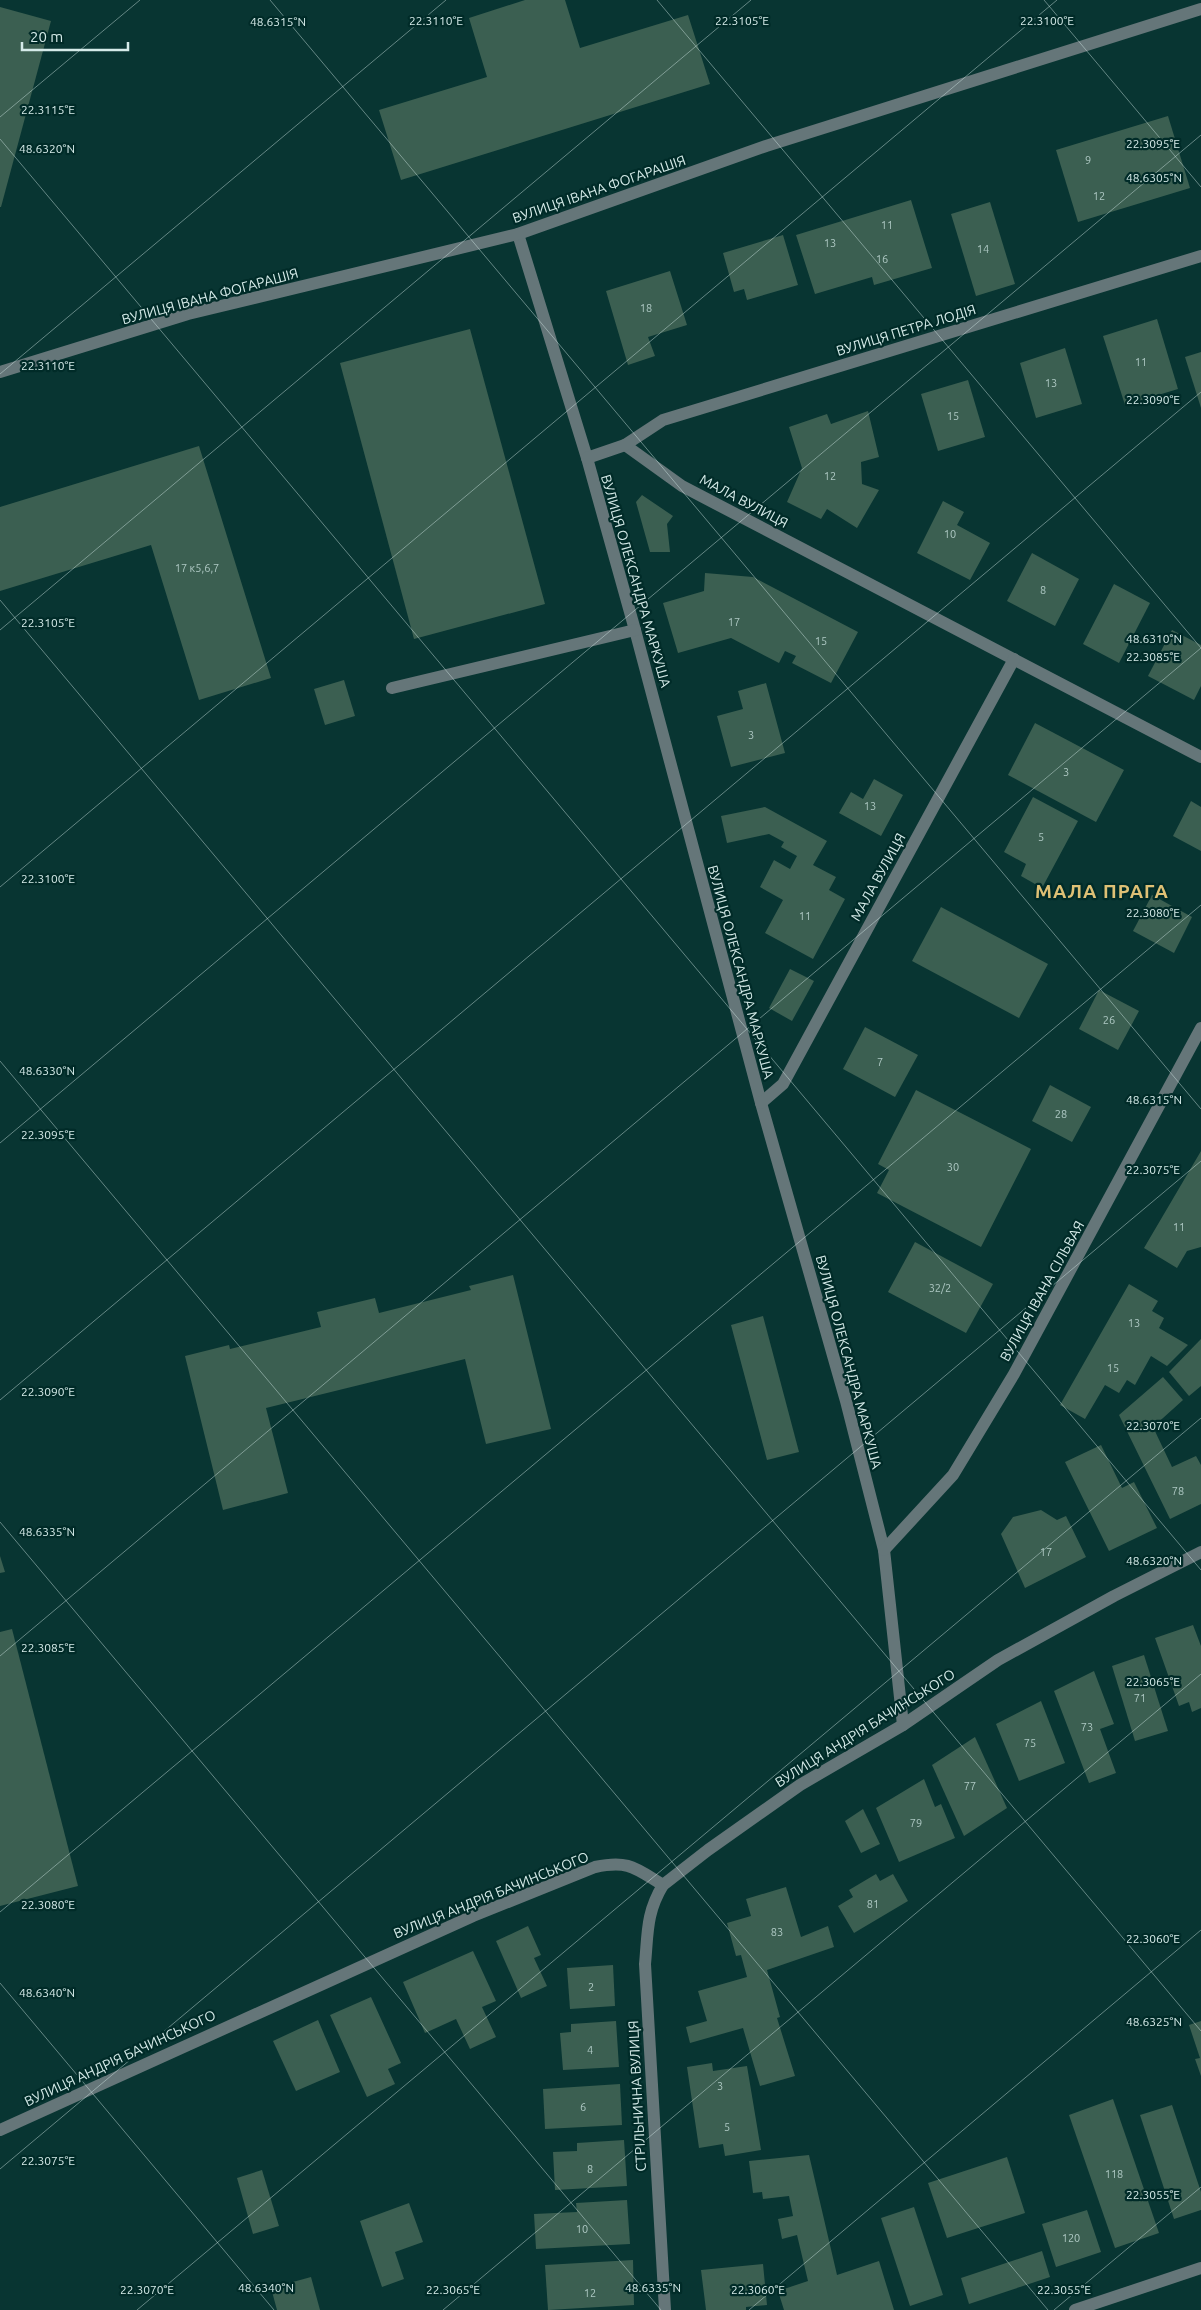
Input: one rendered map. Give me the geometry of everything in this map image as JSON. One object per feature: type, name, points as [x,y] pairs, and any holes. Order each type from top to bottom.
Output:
[{"type":"street","name":"ВУЛИЦЯ ІВАНА ФОГАРАШІЯ","points":[[0,372],[188,314],[518,234],[766,146],[1201,9]]},
{"type":"street","name":"ВУЛИЦЯ ОЛЕКСАНДРА МАРКУША","points":[[518,234],[587,458],[635,630],[761,1103],[846,1401],[884,1550],[903,1725]]},
{"type":"street","name":"ВУЛИЦЯ ПЕТРА ЛОДІЯ","points":[[587,458],[625,445],[663,420],[1201,256]]},
{"type":"street","name":"МАЛА ВУЛИЦЯ","points":[[625,445],[682,486],[1201,757]]},
{"type":"street","points":[[392,688],[635,630]]},
{"type":"street","name":"МАЛА ВУЛИЦЯ","points":[[761,1103],[783,1084],[1014,659]]},
{"type":"street","name":"ВУЛИЦЯ ІВАНА СІЛЬВАЯ","points":[[884,1550],[953,1475],[1014,1374],[1201,1028]]},
{"type":"street","name":"ВУЛИЦЯ АНДРІЯ БАЧИНСЬКОГО","points":[[0,2130],[473,1916],[595,1867],[612,1864],[631,1865],[663,1885],[708,1850],[800,1785],[903,1725],[998,1660],[1114,1596],[1201,1552]]},
{"type":"street","name":"СТРІЛЬНИЧНА ВУЛИЦЯ","points":[[663,1885],[653,1901],[649,1920],[645,1964],[665,2310]]},
{"type":"street","points":[[1075,2310],[1201,2268]]},
{"type":"building","points":[[525,0],[565,0],[580,48],[688,15],[710,84],[401,180],[379,110],[487,77],[469,18]]},
{"type":"building","points":[[0,7],[51,21],[1,207],[0,207]]},
{"type":"building","points":[[1168,116],[1190,188],[1078,222],[1056,150]]},
{"type":"building","points":[[911,200],[932,268],[874,285],[872,277],[815,294],[796,235]]},
{"type":"building","points":[[990,202],[1015,284],[976,296],[951,214]]},
{"type":"building","points":[[783,235],[798,285],[747,300],[744,289],[734,292],[723,253]]},
{"type":"building","points":[[670,271],[687,325],[648,337],[655,356],[628,365],[606,291]]},
{"type":"building","points":[[1157,319],[1178,389],[1125,405],[1103,336]]},
{"type":"building","points":[[470,329],[545,604],[414,639],[340,363]]},
{"type":"building","points":[[1065,348],[1082,404],[1036,418],[1020,363]]},
{"type":"building","points":[[1201,352],[1201,408],[1185,357]]},
{"type":"building","points":[[968,380],[985,437],[938,451],[921,394]]},
{"type":"building","points":[[868,411],[879,457],[861,462],[862,484],[879,490],[857,528],[827,509],[821,519],[787,502],[802,468],[789,427],[827,414],[831,424]]},
{"type":"building","points":[[199,446],[271,678],[199,700],[151,545],[0,591],[0,507]]},
{"type":"building","points":[[642,495],[673,516],[667,524],[670,552],[650,552],[636,502]]},
{"type":"building","points":[[943,501],[964,512],[957,525],[990,543],[970,580],[917,553]]},
{"type":"building","points":[[1032,553],[1079,579],[1055,626],[1007,601]]},
{"type":"building","points":[[705,573],[753,577],[858,632],[831,683],[792,663],[796,656],[785,651],[779,663],[731,638],[678,653],[663,603],[704,591]]},
{"type":"building","points":[[1114,584],[1150,603],[1119,663],[1083,644]]},
{"type":"building","points":[[1172,630],[1201,645],[1201,686],[1194,700],[1148,676]]},
{"type":"building","points":[[344,680],[355,716],[325,725],[314,689]]},
{"type":"building","points":[[766,683],[785,753],[731,767],[717,716],[743,709],[738,691]]},
{"type":"building","points":[[1035,723],[1124,770],[1096,822],[1008,775]]},
{"type":"building","points":[[874,779],[903,795],[881,836],[839,813],[851,792],[863,799]]},
{"type":"building","points":[[1033,797],[1078,821],[1042,888],[1021,876],[1026,864],[1004,852]]},
{"type":"building","points":[[1191,801],[1201,807],[1201,851],[1173,836]]},
{"type":"building","points":[[765,807],[827,841],[813,865],[836,877],[829,890],[845,899],[813,959],[765,933],[783,900],[760,887],[774,860],[790,869],[797,856],[781,847],[784,842],[769,834],[727,843],[721,816]]},
{"type":"building","points":[[1152,895],[1192,917],[1174,953],[1133,931]]},
{"type":"building","points":[[941,907],[1048,964],[1019,1018],[912,961]]},
{"type":"building","points":[[790,969],[814,981],[792,1021],[769,1008]]},
{"type":"building","points":[[1099,990],[1139,1011],[1118,1050],[1079,1029]]},
{"type":"building","points":[[865,1027],[918,1055],[895,1097],[843,1069]]},
{"type":"building","points":[[1050,1085],[1091,1107],[1072,1142],[1032,1121]]},
{"type":"building","points":[[916,1090],[1031,1149],[981,1247],[877,1193],[889,1170],[878,1164]]},
{"type":"building","points":[[1201,1151],[1201,1247],[1187,1251],[1177,1268],[1144,1248]]},
{"type":"building","points":[[915,1242],[993,1284],[966,1333],[888,1292]]},
{"type":"building","points":[[513,1275],[551,1429],[486,1444],[465,1359],[266,1408],[288,1493],[223,1510],[185,1356],[229,1345],[230,1349],[321,1327],[317,1312],[375,1298],[379,1313],[471,1290],[469,1286]]},
{"type":"building","points":[[1129,1284],[1158,1301],[1152,1311],[1164,1318],[1159,1328],[1188,1345],[1167,1366],[1151,1356],[1135,1385],[1127,1380],[1119,1393],[1105,1385],[1085,1419],[1060,1405]]},
{"type":"building","points":[[763,1316],[799,1452],[767,1460],[731,1325]]},
{"type":"building","points":[[1201,1339],[1201,1386],[1189,1396],[1169,1372]]},
{"type":"building","points":[[1163,1377],[1183,1400],[1153,1427],[1172,1467],[1196,1456],[1201,1465],[1201,1504],[1170,1519],[1119,1415]]},
{"type":"building","points":[[1101,1445],[1122,1488],[1134,1482],[1157,1528],[1109,1551],[1065,1462]]},
{"type":"building","points":[[1041,1510],[1057,1520],[1066,1516],[1086,1557],[1025,1588],[1001,1534],[1013,1517]]},
{"type":"building","points":[[0,1556],[5,1572],[0,1573]]},
{"type":"building","points":[[1193,1625],[1201,1646],[1201,1708],[1192,1712],[1189,1702],[1179,1706],[1155,1638]]},
{"type":"building","points":[[12,1629],[78,1886],[0,1906],[0,1632]]},
{"type":"building","points":[[1144,1655],[1168,1731],[1135,1741],[1112,1666]]},
{"type":"building","points":[[1094,1671],[1114,1724],[1100,1729],[1116,1773],[1089,1783],[1054,1691]]},
{"type":"building","points":[[1041,1701],[1065,1763],[1019,1781],[996,1724]]},
{"type":"building","points":[[975,1737],[1007,1808],[964,1836],[932,1765]]},
{"type":"building","points":[[924,1779],[935,1807],[941,1804],[955,1838],[899,1862],[876,1808]]},
{"type":"building","points":[[863,1809],[880,1844],[861,1853],[845,1821]]},
{"type":"building","points":[[876,1874],[880,1881],[893,1874],[908,1901],[854,1933],[838,1906],[853,1897],[849,1890]]},
{"type":"building","points":[[786,1887],[801,1937],[828,1926],[834,1947],[767,1970],[780,2017],[777,2018],[795,2076],[760,2086],[743,2028],[690,2043],[686,2027],[707,2021],[698,1991],[747,1977],[741,1955],[736,1956],[727,1923],[751,1916],[746,1899]]},
{"type":"building","points":[[528,1926],[541,1955],[534,1958],[547,1986],[521,1998],[496,1941]]},
{"type":"building","points":[[473,1951],[496,2001],[482,2007],[496,2037],[470,2049],[456,2019],[425,2033],[403,1982]]},
{"type":"building","points":[[613,1965],[615,2006],[570,2009],[567,1968]]},
{"type":"building","points":[[371,1997],[401,2063],[388,2069],[395,2084],[367,2097],[330,2015]]},
{"type":"building","points":[[318,2020],[340,2072],[296,2091],[273,2041]]},
{"type":"building","points":[[616,2021],[619,2067],[563,2070],[560,2033],[571,2032],[571,2024]]},
{"type":"building","points":[[1201,2021],[1201,2076],[1195,2059],[1200,2058],[1189,2025]]},
{"type":"building","points":[[712,2063],[713,2071],[747,2066],[761,2150],[725,2156],[723,2144],[699,2148],[687,2067]]},
{"type":"building","points":[[620,2084],[622,2125],[545,2129],[543,2089]]},
{"type":"building","points":[[1113,2099],[1159,2233],[1115,2248],[1069,2115]]},
{"type":"building","points":[[1172,2105],[1201,2192],[1201,2210],[1174,2219],[1140,2115]]},
{"type":"building","points":[[624,2140],[627,2186],[555,2190],[553,2152],[577,2151],[577,2143]]},
{"type":"building","points":[[809,2155],[837,2275],[879,2261],[894,2310],[784,2310],[778,2291],[808,2281],[797,2235],[782,2239],[778,2219],[793,2216],[789,2196],[763,2199],[762,2192],[753,2193],[749,2161]]},
{"type":"building","points":[[1007,2157],[1025,2213],[947,2238],[928,2183]]},
{"type":"building","points":[[262,2170],[279,2226],[253,2234],[237,2178]]},
{"type":"building","points":[[627,2200],[630,2244],[536,2249],[534,2214],[577,2212],[576,2203]]},
{"type":"building","points":[[409,2203],[423,2242],[395,2252],[404,2279],[382,2287],[360,2221]]},
{"type":"building","points":[[914,2207],[943,2295],[910,2306],[881,2218]]},
{"type":"building","points":[[1087,2210],[1101,2252],[1056,2267],[1042,2224]]},
{"type":"building","points":[[1042,2251],[1050,2277],[969,2304],[961,2278]]},
{"type":"building","points":[[633,2260],[634,2305],[548,2310],[545,2265]]},
{"type":"building","points":[[763,2264],[767,2305],[746,2307],[746,2310],[706,2310],[701,2270]]},
{"type":"building","points":[[311,2277],[320,2310],[277,2310],[271,2288]]},
{"type":"district","name":"МАЛА ПРАГА","points":[[1102,891]]}]
